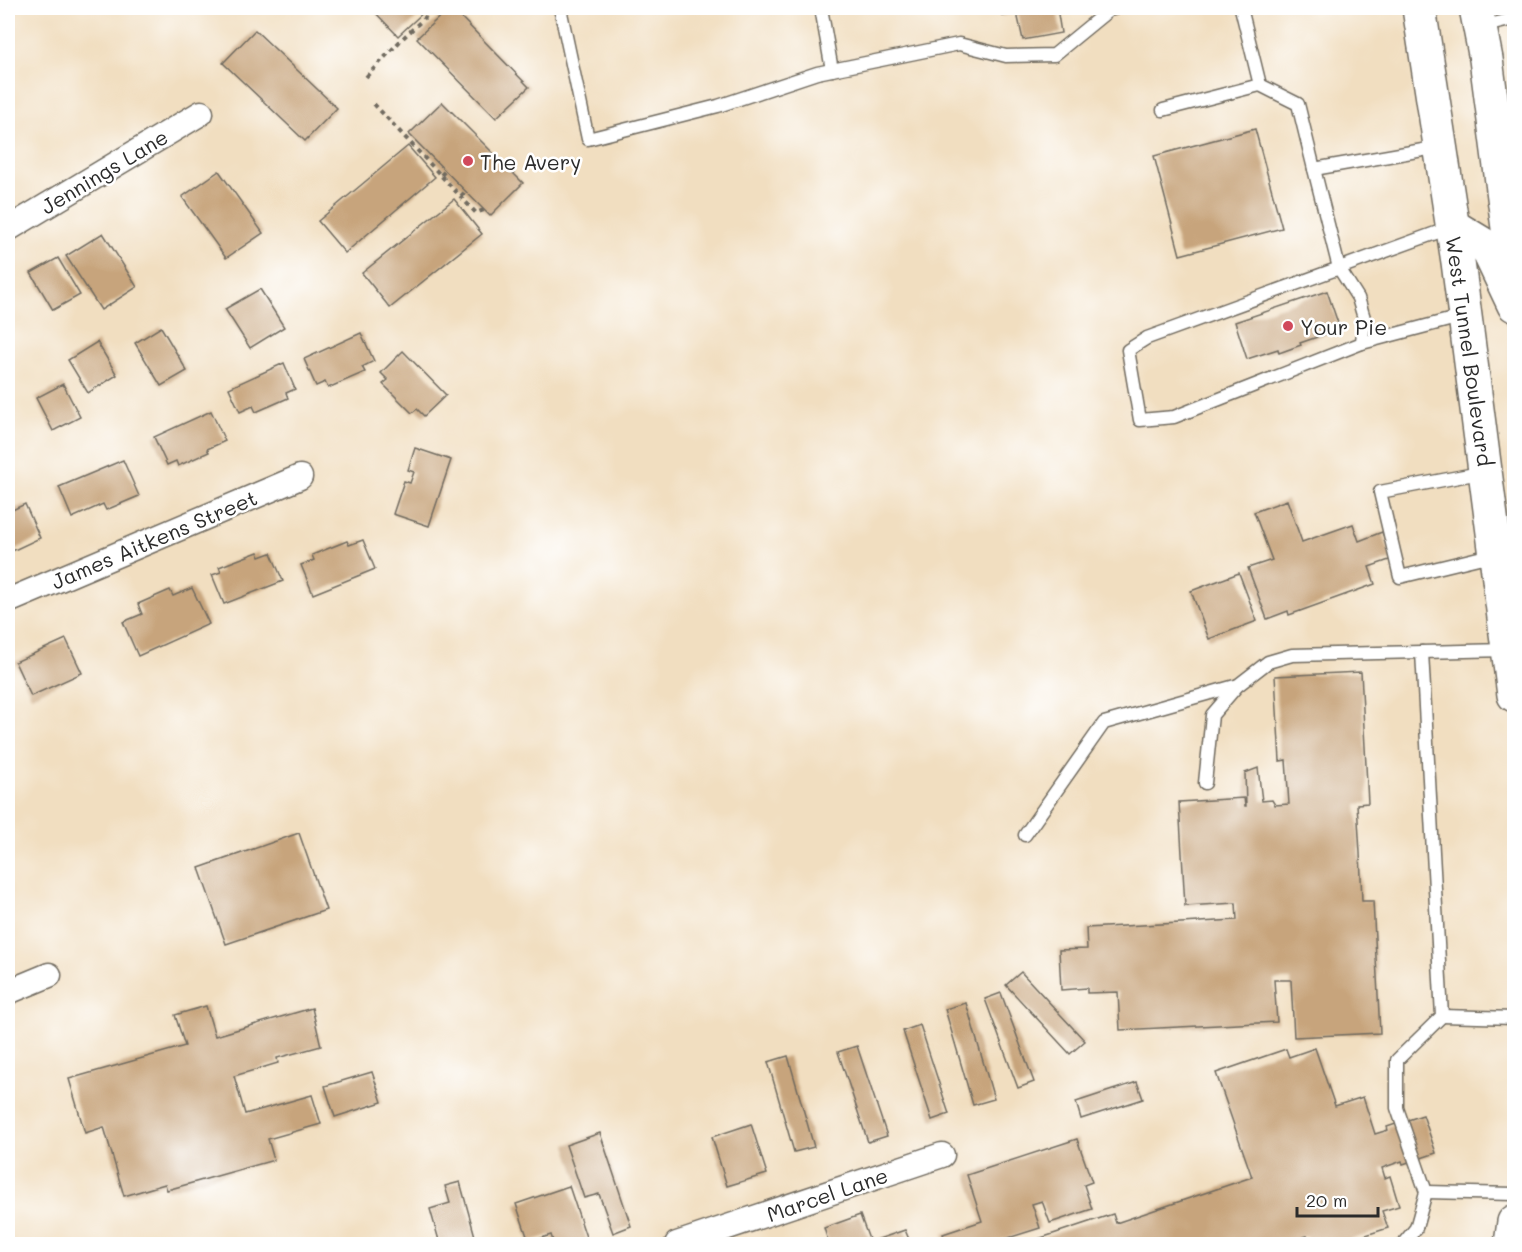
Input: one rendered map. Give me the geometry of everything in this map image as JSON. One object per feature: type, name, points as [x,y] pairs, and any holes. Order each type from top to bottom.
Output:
[{"type":"main road","name":"West Tunnel Boulevard","points":[[1419,8],[1466,316],[1515,695]]},
{"type":"main road","points":[[1478,18],[1502,150],[1515,274]]},
{"type":"main road","points":[[1453,226],[1486,246],[1515,305]]},
{"type":"main road","points":[[1511,1245],[1515,1222]]},
{"type":"street","name":"Jennings Lane","points":[[8,229],[201,113]]},
{"type":"street","name":"James Aitkens Street","points":[[8,601],[300,477]]},
{"type":"street","points":[[8,992],[49,975]]},
{"type":"street","name":"Marcel Lane","points":[[677,1245],[942,1155]]},
{"type":"lane","points":[[560,8],[588,139],[718,106],[817,73],[959,44],[1006,56],[1053,55],[1111,8]]},
{"type":"lane","points":[[821,8],[832,70]]},
{"type":"lane","points":[[1241,8],[1260,85]]},
{"type":"lane","points":[[1478,18],[1515,19]]},
{"type":"lane","points":[[1163,110],[1260,85],[1298,104],[1339,268],[1358,298],[1364,318],[1362,343]]},
{"type":"lane","points":[[1314,169],[1441,147]]},
{"type":"lane","points":[[1453,226],[1147,338],[1128,350],[1140,420],[1174,417],[1362,343],[1466,316]]},
{"type":"lane","points":[[1486,472],[1380,492],[1400,577],[1496,554]]},
{"type":"lane","points":[[1205,783],[1212,715],[1236,686],[1268,662],[1292,655],[1509,650]]},
{"type":"lane","points":[[1422,652],[1442,1016]]},
{"type":"lane","points":[[1025,835],[1104,723],[1236,686]]},
{"type":"lane","points":[[1403,1245],[1416,1228],[1426,1192],[1396,1108],[1397,1060],[1442,1016],[1515,1018]]},
{"type":"lane","points":[[1426,1192],[1515,1194]]},
{"type":"path","points":[[366,77],[435,8]]},
{"type":"path","points":[[374,104],[424,153],[476,213],[484,210]]},
{"type":"path","points":[[441,175],[445,171]]},
{"type":"path","points":[[461,196],[466,191]]},
{"type":"building","points":[[371,8],[428,8],[398,36]]},
{"type":"building","points":[[449,8],[452,8],[529,87],[496,118],[417,38]]},
{"type":"building","points":[[1000,8],[1057,8],[1061,33],[1023,40],[1017,13],[1002,16]]},
{"type":"building","points":[[255,30],[337,108],[305,141],[223,63]]},
{"type":"building","name":"The Avery","points":[[442,102],[523,183],[490,216],[409,134]]},
{"type":"building","points":[[1255,129],[1282,228],[1180,255],[1154,156]]},
{"type":"building","points":[[408,146],[435,177],[345,253],[318,221]]},
{"type":"building","points":[[219,171],[263,233],[226,258],[182,197]]},
{"type":"building","name":"The Avery","points":[[454,199],[482,234],[390,308],[362,273]]},
{"type":"building","points":[[103,233],[137,287],[101,310],[66,256]]},
{"type":"building","points":[[58,258],[80,295],[53,310],[31,273]]},
{"type":"building","points":[[260,289],[284,327],[250,348],[225,309]]},
{"type":"building","name":"Your Pie","points":[[1327,291],[1340,329],[1279,353],[1278,349],[1247,359],[1235,322]]},
{"type":"building","points":[[161,327],[187,371],[161,386],[135,343]]},
{"type":"building","points":[[361,333],[374,361],[362,367],[365,372],[328,388],[325,382],[316,386],[304,359]]},
{"type":"building","points":[[97,342],[117,375],[88,393],[68,360]]},
{"type":"building","points":[[403,351],[446,395],[424,416],[417,409],[412,413],[383,384],[388,380],[381,373]]},
{"type":"building","points":[[284,363],[295,389],[286,393],[288,398],[256,412],[253,406],[240,412],[229,388]]},
{"type":"building","points":[[63,384],[80,417],[53,431],[36,398]]},
{"type":"building","points":[[211,411],[225,441],[207,449],[209,452],[178,466],[176,461],[167,465],[154,437]]},
{"type":"building","points":[[415,448],[451,460],[429,526],[393,514],[404,481],[410,483],[414,472],[408,470]]},
{"type":"building","points":[[123,460],[139,496],[106,510],[103,504],[72,518],[59,487]]},
{"type":"building","points":[[1287,500],[1302,542],[1353,524],[1359,541],[1382,532],[1392,559],[1369,567],[1375,584],[1289,615],[1288,611],[1267,619],[1248,568],[1272,560],[1254,512]]},
{"type":"building","points":[[25,504],[40,538],[8,553],[8,512]]},
{"type":"building","points":[[363,540],[375,569],[313,594],[301,565],[314,560],[312,555],[347,541],[349,545]]},
{"type":"building","points":[[258,552],[260,557],[271,553],[283,581],[224,604],[212,575],[221,572],[219,567]]},
{"type":"building","points":[[1239,573],[1257,621],[1209,639],[1191,591]]},
{"type":"building","points":[[192,588],[209,624],[138,656],[123,622],[142,614],[138,604],[170,590],[173,596]]},
{"type":"building","points":[[66,639],[82,673],[31,696],[15,662]]},
{"type":"building","points":[[1361,672],[1368,803],[1357,804],[1362,901],[1373,901],[1380,1033],[1294,1037],[1291,980],[1274,980],[1277,1022],[1120,1030],[1118,992],[1087,993],[1087,988],[1061,990],[1059,950],[1087,949],[1086,928],[1237,920],[1236,903],[1185,906],[1179,802],[1244,798],[1246,806],[1245,773],[1258,768],[1262,801],[1272,800],[1275,805],[1289,804],[1286,760],[1280,761],[1275,676]]},
{"type":"building","points":[[299,833],[326,910],[226,944],[199,868]]},
{"type":"building","points":[[1021,972],[1085,1041],[1070,1054],[1006,985]]},
{"type":"building","points":[[1001,993],[1034,1082],[1018,1088],[985,999]]},
{"type":"building","points":[[966,1003],[994,1099],[973,1105],[945,1009]]},
{"type":"building","points":[[206,1006],[215,1036],[312,1008],[321,1046],[277,1058],[278,1063],[234,1076],[245,1114],[312,1095],[321,1124],[268,1139],[274,1160],[167,1190],[165,1184],[124,1196],[104,1127],[85,1133],[69,1079],[185,1046],[175,1015]]},
{"type":"building","points":[[920,1025],[949,1114],[932,1120],[903,1031]]},
{"type":"building","points":[[857,1046],[887,1136],[868,1142],[838,1052]]},
{"type":"building","points":[[1315,1048],[1335,1106],[1363,1097],[1375,1134],[1388,1130],[1387,1127],[1423,1115],[1436,1153],[1382,1168],[1385,1178],[1390,1176],[1399,1206],[1382,1211],[1388,1228],[1338,1244],[1326,1244],[1323,1238],[1309,1242],[1307,1236],[1280,1244],[1023,1244],[1113,1214],[1116,1223],[1252,1177],[1216,1073],[1286,1049],[1289,1057]]},
{"type":"building","points":[[788,1056],[814,1147],[794,1152],[768,1062]]},
{"type":"building","points":[[372,1072],[382,1102],[335,1117],[325,1086]]},
{"type":"building","points":[[1137,1082],[1143,1099],[1081,1119],[1076,1102]]},
{"type":"building","points":[[751,1124],[767,1174],[727,1186],[712,1137]]},
{"type":"building","points":[[600,1133],[631,1226],[613,1233],[599,1194],[584,1198],[566,1145]]},
{"type":"building","points":[[1077,1139],[1092,1182],[1084,1185],[1092,1209],[1050,1223],[1042,1201],[1032,1204],[1040,1228],[989,1244],[946,1244],[943,1234],[982,1221],[967,1175]]},
{"type":"building","points":[[460,1182],[476,1240],[459,1244],[440,1244],[430,1209],[450,1203],[445,1186]]},
{"type":"building","points":[[569,1186],[587,1240],[572,1244],[554,1244],[551,1235],[529,1242],[516,1204]]},
{"type":"building","points":[[860,1215],[870,1242],[905,1230],[911,1244],[829,1244],[824,1228]]},
{"type":"place","name":"The Avery","points":[[468,161]]},
{"type":"place","name":"Your Pie","points":[[1288,326]]}]
